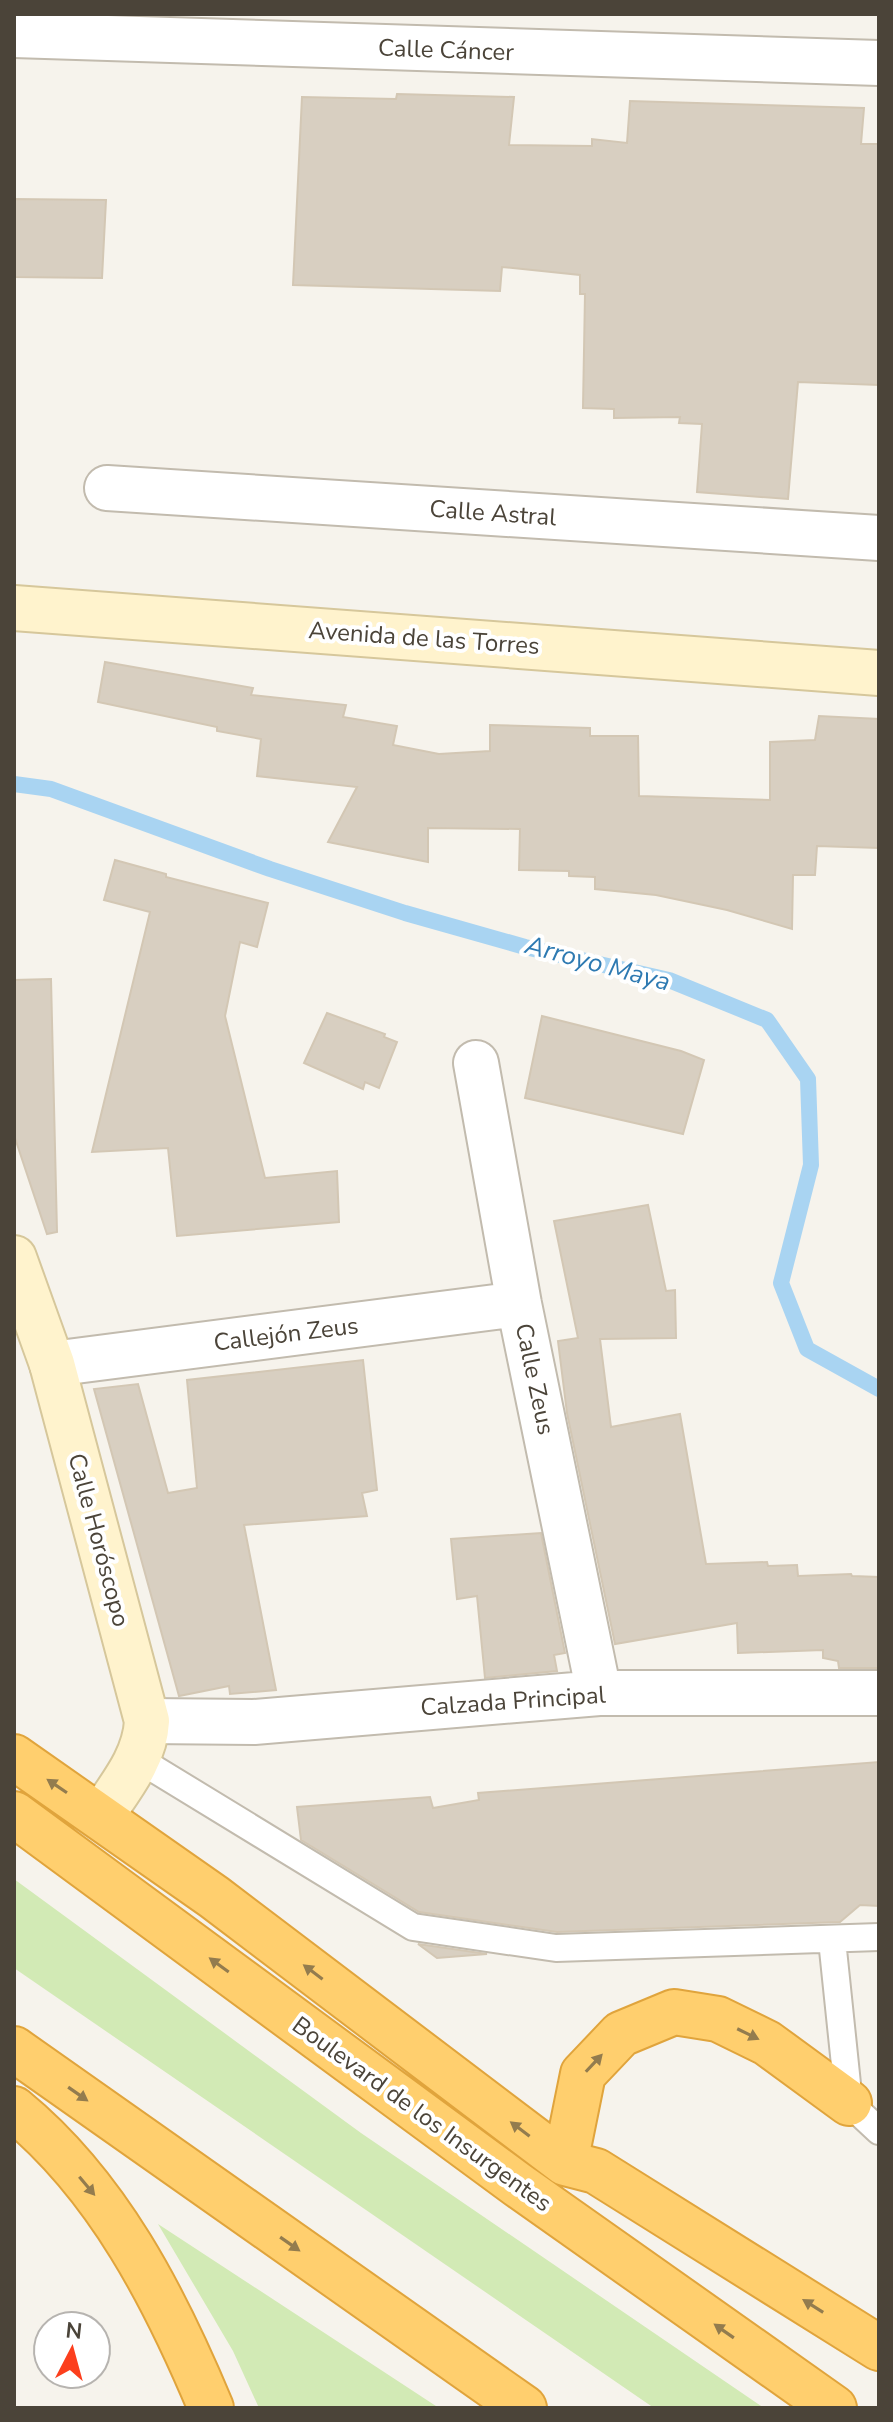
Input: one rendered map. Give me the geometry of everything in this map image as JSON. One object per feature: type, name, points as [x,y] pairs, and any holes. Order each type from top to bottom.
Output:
[{"type":"highway","points":[[14,1757],[214,1897],[565,2163],[596,2171],[879,2348]]},
{"type":"highway","name":"Boulevard de los Insurgentes","points":[[14,1814],[518,2185],[834,2408]]},
{"type":"highway","points":[[565,2163],[583,2074],[621,2034],[674,2012],[718,2019],[767,2043],[864,2117]]},
{"type":"highway","points":[[14,2049],[524,2408]]},
{"type":"highway","points":[[14,2109],[91,2189],[143,2265],[211,2408]]},
{"type":"street","name":"Calle Cáncer","points":[[14,35],[230,28],[879,63]]},
{"type":"street","name":"Calle Astral","points":[[107,488],[879,538]]},
{"type":"street","name":"Avenida de las Torres","points":[[14,608],[879,673]]},
{"type":"street","name":"Avenida de las Torres","points":[[834,669],[879,652]]},
{"type":"street","name":"Calle Zeus","points":[[476,1063],[519,1304],[599,1693]]},
{"type":"street","name":"Calle Horóscopo","points":[[14,1258],[52,1364],[142,1740]]},
{"type":"street","name":"Callejón Zeus","points":[[52,1364],[519,1304]]},
{"type":"street","name":"Calzada Principal","points":[[142,1740],[254,1722],[599,1693],[879,1693]]},
{"type":"street","points":[[101,1816],[142,1740]]},
{"type":"lane","points":[[142,1740],[413,1927],[556,1948],[879,1937]]},
{"type":"lane","points":[[832,1940],[864,2117]]},
{"type":"green space","points":[[14,1879],[361,2133],[764,2408],[654,2408],[14,1968]]},
{"type":"green space","points":[[158,2224],[439,2408],[259,2408],[233,2351]]},
{"type":"building","points":[[397,94],[514,97],[509,145],[592,146],[592,139],[627,143],[630,101],[864,108],[861,144],[879,144],[879,385],[798,382],[788,499],[697,492],[702,424],[679,423],[680,417],[614,418],[614,409],[583,408],[585,294],[580,294],[580,275],[502,267],[500,291],[293,285],[302,97],[396,99]]},
{"type":"building","points":[[14,199],[106,200],[102,278],[14,277]]},
{"type":"building","points":[[105,662],[253,688],[251,695],[346,705],[343,717],[397,726],[393,745],[439,754],[490,751],[490,725],[590,728],[590,736],[638,736],[639,796],[770,800],[770,742],[815,740],[819,716],[879,719],[879,848],[817,846],[815,875],[793,875],[792,929],[727,910],[656,895],[595,889],[595,877],[569,876],[569,871],[519,870],[520,829],[428,828],[428,862],[328,842],[357,787],[257,776],[261,739],[98,702]]},
{"type":"building","points":[[115,860],[166,874],[166,877],[268,903],[257,947],[240,942],[225,1016],[265,1178],[337,1171],[339,1222],[177,1236],[168,1148],[92,1152],[150,912],[104,900]]},
{"type":"building","points":[[51,979],[57,1232],[47,1234],[14,1135],[14,980]]},
{"type":"building","points":[[327,1013],[385,1034],[384,1037],[397,1042],[379,1088],[365,1082],[363,1089],[304,1063]]},
{"type":"building","points":[[542,1016],[681,1051],[704,1060],[683,1134],[525,1098]]},
{"type":"building","points":[[648,1205],[666,1291],[675,1290],[676,1338],[600,1339],[611,1427],[680,1414],[706,1564],[767,1562],[768,1566],[797,1565],[798,1576],[851,1574],[879,1577],[879,1668],[839,1668],[838,1661],[823,1658],[823,1650],[738,1653],[737,1623],[615,1644],[567,1413],[558,1341],[578,1338],[554,1221]]},
{"type":"building","points":[[363,1360],[377,1490],[362,1493],[367,1516],[244,1525],[276,1690],[230,1694],[229,1686],[179,1696],[94,1389],[138,1384],[168,1493],[197,1488],[187,1380]]},
{"type":"building","points":[[541,1533],[565,1653],[554,1655],[557,1671],[485,1678],[477,1596],[457,1599],[451,1539]]},
{"type":"building","points":[[879,1762],[879,1906],[860,1905],[840,1922],[557,1932],[419,1912],[301,1840],[297,1807],[430,1797],[433,1808],[479,1800],[478,1793]]},
{"type":"building","points":[[418,1944],[487,1954],[437,1958]]},
{"type":"waterway","name":"Arroyo Maya","points":[[14,784],[51,789],[270,869],[405,913],[525,947],[669,980],[767,1020],[808,1079],[811,1165],[781,1283],[807,1349],[879,1389]]}]
